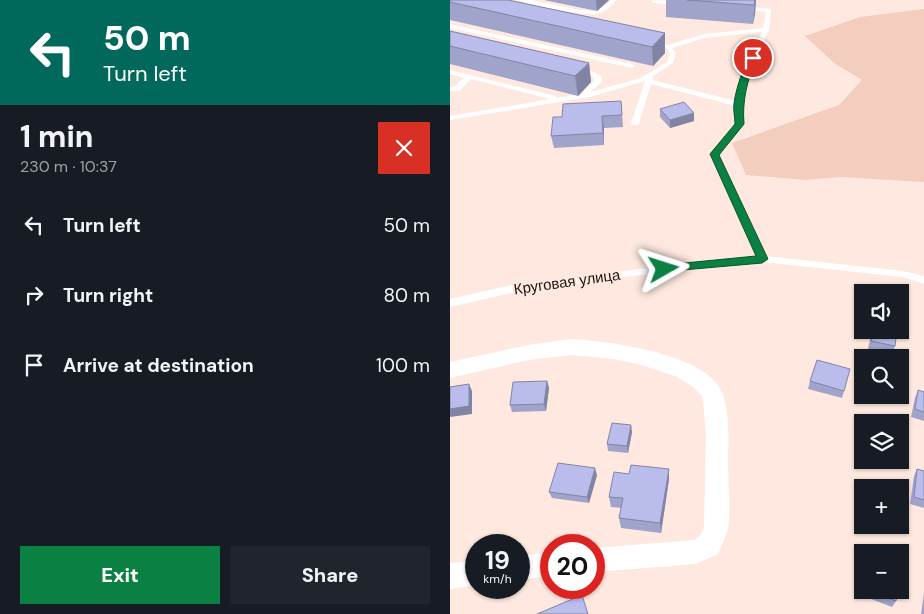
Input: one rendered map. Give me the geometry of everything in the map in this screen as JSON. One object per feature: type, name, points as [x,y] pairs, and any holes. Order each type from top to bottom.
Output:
[{"type":"street","points":[[450,370],[556,348],[594,349],[640,355],[681,370],[700,382],[712,393],[716,412],[716,528],[709,545],[696,552],[605,559]]},
{"type":"street","points":[[450,576],[465,574]]},
{"type":"lane","points":[[522,0],[580,12],[595,13],[611,4],[613,0]]},
{"type":"lane","points":[[654,1],[682,3]]},
{"type":"lane","points":[[731,7],[769,10],[766,30],[746,72],[738,104],[739,124],[714,154],[762,259]]},
{"type":"lane","points":[[450,26],[608,67],[632,66]]},
{"type":"lane","points":[[668,47],[688,38],[766,30]]},
{"type":"lane","points":[[450,118],[583,96],[650,78],[670,63],[673,53],[668,47],[648,41]]},
{"type":"lane","points":[[583,96],[598,82],[598,77],[608,67]]},
{"type":"lane","points":[[573,69],[592,73],[598,77]]},
{"type":"lane","points":[[450,72],[559,99]]},
{"type":"lane","points":[[450,89],[456,89],[469,77]]},
{"type":"lane","points":[[650,78],[738,104]]},
{"type":"lane","points":[[636,123],[650,78]]},
{"type":"lane","name":"Круговая улица","points":[[450,302],[507,290],[631,273],[762,259],[903,274],[924,280]]},
{"type":"shaded area","points":[[924,9],[924,182],[840,177],[806,180],[746,175],[732,143],[839,105],[862,80],[834,63],[805,36],[860,17]]},
{"type":"building","points":[[450,0],[508,0],[665,33],[652,47],[450,2]]},
{"type":"building","points":[[687,0],[755,0],[754,5]]},
{"type":"building","points":[[450,31],[589,63],[575,76],[450,46]]},
{"type":"building","points":[[621,101],[622,115],[602,116],[603,133],[551,136],[553,117],[562,117],[563,104]]},
{"type":"building","points":[[684,102],[694,113],[670,120],[660,109]]},
{"type":"building","points":[[871,339],[896,339],[895,346],[871,341]]},
{"type":"building","points":[[817,360],[850,369],[844,391],[810,381]]},
{"type":"building","points":[[547,381],[544,404],[510,405],[513,382]]},
{"type":"building","points":[[469,384],[469,406],[450,409],[450,387]]},
{"type":"building","points":[[918,390],[924,392],[924,412],[915,409]]},
{"type":"building","points":[[612,423],[631,425],[627,446],[607,444]]},
{"type":"building","points":[[558,463],[595,468],[587,497],[549,492]]},
{"type":"building","points":[[631,465],[669,469],[660,523],[619,518],[623,498],[609,497],[614,472],[629,474]]},
{"type":"building","points":[[917,469],[924,471],[924,500],[914,497]]},
{"type":"building","points":[[573,599],[583,599],[588,614],[537,614]]},
{"type":"route","points":[[664,269],[762,259],[714,154],[739,124],[738,104],[746,72],[753,58]]}]
